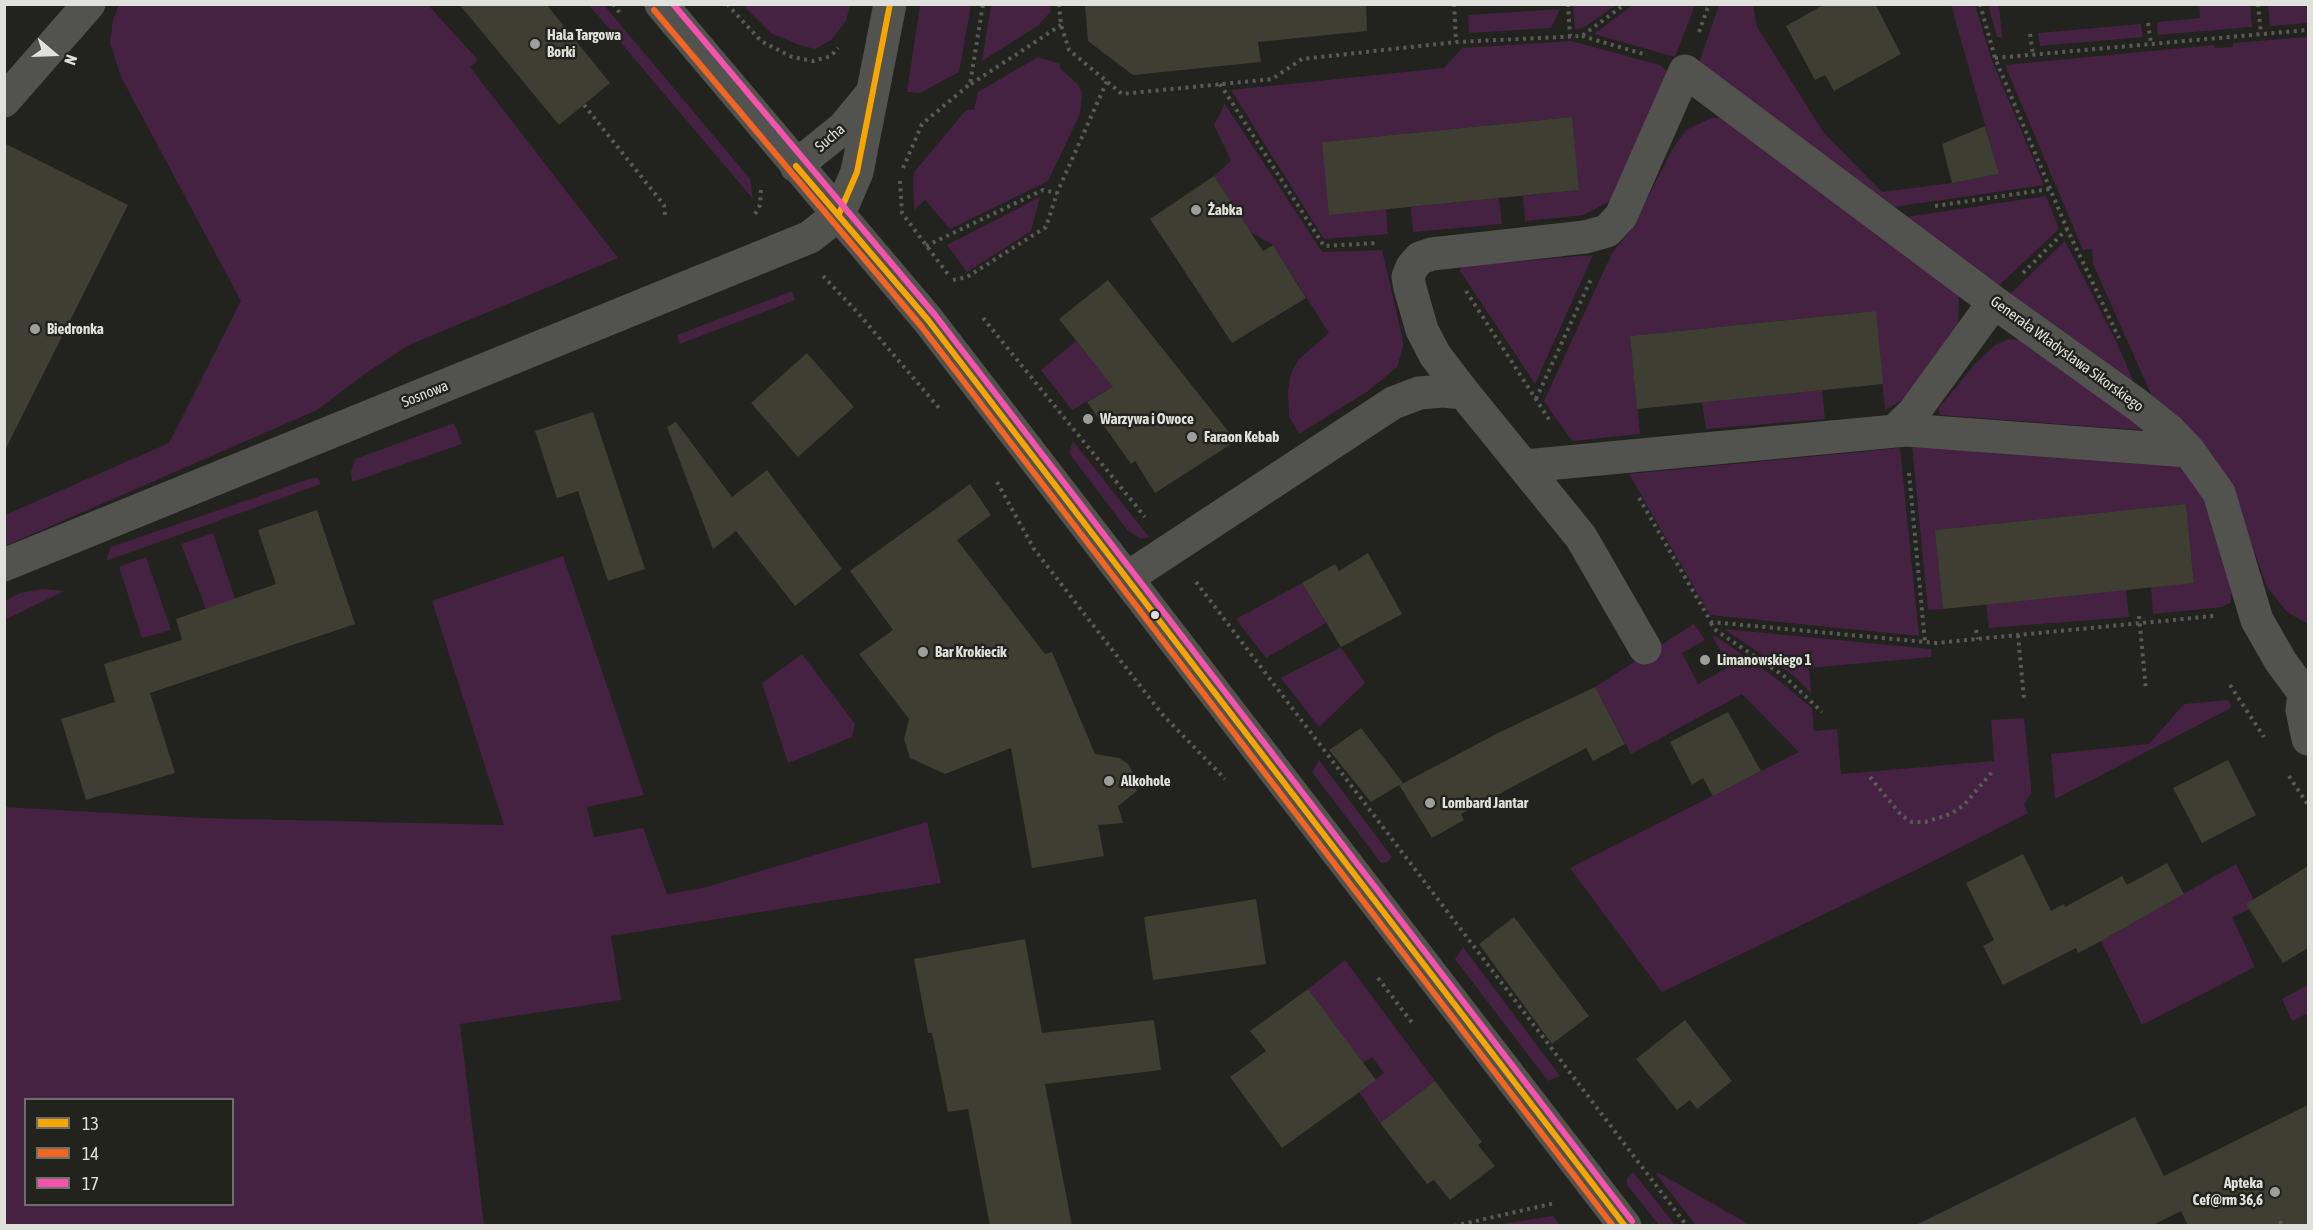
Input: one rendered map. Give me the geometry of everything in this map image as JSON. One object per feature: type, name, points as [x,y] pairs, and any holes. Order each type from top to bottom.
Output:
[{"type":"street","points":[[4,101],[89,4]]},
{"type":"street","points":[[661,4],[928,320],[1625,1226]]},
{"type":"street","name":"Sucha","points":[[796,166],[844,127],[874,89],[890,4]]},
{"type":"street","points":[[1645,648],[1581,537],[1435,355],[1422,330],[1408,277],[1412,267],[1420,258],[1442,253],[1585,237],[1607,231],[1615,225],[1685,71]]},
{"type":"street","name":"Generała Władysława Sikorskiego","points":[[1685,71],[1994,302],[2139,406],[2189,452],[2219,493],[2257,620],[2266,640],[2306,690],[2302,710],[2308,739]]},
{"type":"street","points":[[839,214],[857,172],[874,89]]},
{"type":"street","name":"Sosnowa","points":[[4,565],[810,237],[839,214]]},
{"type":"street","points":[[1900,430],[1994,302]]},
{"type":"street","points":[[1127,578],[1393,403],[1419,393],[1443,391],[1464,393]]},
{"type":"street","points":[[1525,466],[1900,430],[2189,452]]},
{"type":"path","points":[[727,4],[761,41],[792,57],[813,61],[831,56]]},
{"type":"path","points":[[970,84],[983,4]]},
{"type":"path","points":[[1059,4],[1061,25],[1069,50],[1122,94],[1272,79],[1302,59],[1456,42],[1570,36],[1582,36],[1666,60],[1685,71]]},
{"type":"path","points":[[1454,4],[1456,42]]},
{"type":"path","points":[[1568,4],[1570,36]]},
{"type":"path","points":[[1582,36],[1624,4]]},
{"type":"path","points":[[1980,4],[1995,58],[2067,229],[2121,342]]},
{"type":"path","points":[[2258,4],[2261,34]]},
{"type":"path","points":[[2148,23],[2151,44]]},
{"type":"path","points":[[958,287],[902,213],[900,174],[922,124],[970,84],[1061,25]]},
{"type":"path","points":[[1995,58],[2308,30]]},
{"type":"path","points":[[2030,34],[2033,55]]},
{"type":"path","points":[[952,280],[967,277],[1046,227],[1057,193],[1107,81]]},
{"type":"path","points":[[1220,84],[1324,246],[1390,242]]},
{"type":"path","points":[[584,105],[664,205],[665,215]]},
{"type":"path","points":[[1877,214],[2050,189]]},
{"type":"path","points":[[926,246],[1042,190],[1057,193]]},
{"type":"path","points":[[1536,399],[1615,225]]},
{"type":"path","points":[[1994,302],[2067,229]]},
{"type":"path","points":[[1442,253],[1576,462]]},
{"type":"path","points":[[821,274],[858,313],[941,410]]},
{"type":"path","points":[[979,314],[1171,549],[1687,1226]]},
{"type":"path","points":[[1900,430],[1925,642]]},
{"type":"path","points":[[1616,459],[1714,629],[1784,676],[1822,712]]},
{"type":"path","points":[[991,472],[1034,549],[1162,714],[1226,780]]},
{"type":"path","points":[[2139,616],[2146,690]]},
{"type":"path","points":[[1711,622],[1925,642],[2210,617]]},
{"type":"path","points":[[1976,630],[1977,639]]},
{"type":"path","points":[[2018,635],[2024,699]]},
{"type":"path","points":[[1870,777],[1902,816],[1912,822],[1925,822],[1951,814],[1964,805],[1992,772]]},
{"type":"path","points":[[1373,972],[1402,1011]]},
{"type":"path","points":[[1454,1226],[1472,1224],[1558,1202]]},
{"type":"shaded area","points":[[1573,4],[1616,5],[1583,28],[1575,29]]},
{"type":"shaded area","points":[[1634,4],[1695,5],[1675,57],[1594,34]]},
{"type":"shaded area","points":[[119,5],[428,5],[478,60],[470,67],[618,258],[409,345],[366,373],[317,410],[5,546],[5,515],[169,443],[241,301],[121,77],[110,43],[113,20]]},
{"type":"shaded area","points":[[589,5],[604,5],[750,179],[753,199]]},
{"type":"shaded area","points":[[743,5],[850,5],[846,21],[831,40],[815,49],[771,33]]},
{"type":"shaded area","points":[[920,5],[971,5],[959,72],[920,93],[907,92]]},
{"type":"shaded area","points":[[991,5],[1050,5],[1051,11],[1039,25],[982,61]]},
{"type":"shaded area","points":[[1719,5],[1753,5],[1757,27],[1824,133],[1882,192],[1999,174],[1951,5],[1975,5],[1991,58],[2044,185],[1887,208],[1698,66]]},
{"type":"shaded area","points":[[1988,5],[1999,5],[2002,37],[1997,37]]},
{"type":"shaded area","points":[[2199,5],[2250,5],[2252,27],[2158,35],[2157,22],[2200,18]]},
{"type":"shaded area","points":[[2268,5],[2308,5],[2308,23],[2270,26]]},
{"type":"shaded area","points":[[1560,9],[1551,28],[1469,33],[1468,15]]},
{"type":"shaded area","points":[[2141,24],[2143,37],[2040,46],[2038,33]]},
{"type":"shaded area","points":[[2308,37],[2308,622],[2304,622],[2287,612],[2267,587],[2239,508],[2155,403],[2093,264],[2092,249],[2083,250],[2005,65],[2214,45],[2215,48],[2233,47],[2233,43]]},
{"type":"shaded area","points":[[1571,41],[1660,65],[1668,72],[1610,201],[1583,215],[1525,221],[1523,196],[1579,190],[1571,117],[1322,142],[1386,209],[1388,234],[1324,239],[1231,90],[1444,68],[1462,48]]},
{"type":"shaded area","points":[[1038,57],[1060,64],[1060,68],[1078,85],[1082,93],[1080,114],[1048,181],[950,229],[925,200],[914,210],[915,171],[966,110],[974,110],[978,92]]},
{"type":"shaded area","points":[[1225,104],[1322,252],[1382,250],[1402,336],[1403,347],[1397,367],[1368,391],[1299,434],[1289,416],[1288,392],[1291,373],[1299,359],[1329,333],[1273,245],[1250,232],[1214,176],[1231,161],[1214,125]]},
{"type":"shaded area","points":[[1711,118],[1723,118],[1959,295],[1958,324],[1919,390],[1885,410],[1875,311],[1630,336],[1640,434],[1572,441],[1544,401],[1612,253],[1631,230],[1673,148],[1686,130]]},
{"type":"shaded area","points":[[2046,196],[2059,229],[1996,288],[1899,218]]},
{"type":"shaded area","points":[[1040,197],[1031,231],[967,272],[947,245]]},
{"type":"shaded area","points":[[1499,198],[1502,224],[1413,232],[1411,207]]},
{"type":"shaded area","points":[[2065,241],[2117,343],[2137,390],[2008,296]]},
{"type":"shaded area","points":[[1593,255],[1535,384],[1460,271],[1462,266]]},
{"type":"shaded area","points":[[792,291],[795,300],[680,344],[677,335]]},
{"type":"shaded area","points":[[2009,339],[2024,340],[2151,431],[1940,415],[1938,409],[1974,365],[1995,345]]},
{"type":"shaded area","points":[[1076,341],[1101,371],[1132,376],[1072,410],[1041,370]]},
{"type":"shaded area","points":[[1822,390],[1825,419],[1706,429],[1702,402]]},
{"type":"shaded area","points":[[454,423],[462,444],[352,482],[351,472],[355,459]]},
{"type":"shaded area","points":[[1073,441],[1149,537],[1141,539],[1128,531],[1069,453]]},
{"type":"shaded area","points":[[1912,445],[2183,466],[2211,507],[2231,580],[2231,602],[2222,607],[2153,614],[2151,587],[2194,582],[2186,504],[1936,530],[1943,609],[1928,610]]},
{"type":"shaded area","points":[[1900,448],[1919,636],[1710,615],[1629,474]]},
{"type":"shaded area","points":[[312,478],[318,478],[321,484],[106,561],[111,547]]},
{"type":"shaded area","points":[[213,533],[235,599],[206,609],[181,544]]},
{"type":"shaded area","points":[[563,556],[644,795],[587,807],[594,837],[643,828],[667,894],[703,888],[927,822],[941,883],[611,936],[621,1000],[460,1024],[484,1225],[5,1225],[5,807],[201,818],[504,825],[432,601]]},
{"type":"shaded area","points":[[146,557],[171,630],[142,638],[119,567]]},
{"type":"shaded area","points":[[1302,583],[1326,623],[1266,658],[1236,619]]},
{"type":"shaded area","points":[[43,589],[64,591],[5,620],[5,601],[20,593]]},
{"type":"shaded area","points":[[2126,589],[2129,617],[1989,628],[1986,604]]},
{"type":"shaded area","points":[[1694,624],[1705,640],[1682,653],[1698,684],[1729,667],[1712,636],[1717,637],[1777,679],[1812,708],[1814,731],[1837,729],[1841,774],[1994,761],[1991,720],[2024,718],[2031,786],[2031,794],[2024,804],[2028,813],[1916,870],[1662,992],[1570,868],[1799,752],[1742,694],[1631,754],[1595,687]]},
{"type":"shaded area","points":[[1724,629],[1931,649],[1931,657],[1809,668],[1811,693],[1794,676]]},
{"type":"shaded area","points":[[1341,647],[1365,683],[1319,727],[1281,678]]},
{"type":"shaded area","points":[[802,654],[855,724],[852,737],[788,763],[762,683]]},
{"type":"shaded area","points":[[2229,700],[2231,708],[2055,799],[2051,754],[2149,744],[2184,704]]},
{"type":"shaded area","points":[[1319,760],[1392,857],[1387,862],[1381,863],[1312,772]]},
{"type":"shaded area","points":[[2236,864],[2257,906],[2232,917],[2255,967],[2142,1025],[2101,941]]},
{"type":"shaded area","points":[[1463,947],[1560,1076],[1548,1081],[1455,959]]},
{"type":"shaded area","points":[[1345,960],[1435,1081],[1380,1123],[1359,1092],[1384,1073],[1372,1057],[1363,1063],[1308,989]]},
{"type":"shaded area","points":[[2308,985],[2308,1013],[2292,1021],[2282,999]]},
{"type":"shaded area","points":[[1633,1172],[1675,1225],[1659,1225],[1627,1185],[1627,1178]]},
{"type":"shaded area","points":[[1659,1173],[1750,1225],[1696,1225],[1656,1174]]},
{"type":"shaded area","points":[[1553,1216],[1560,1225],[1495,1225]]},
{"type":"building","name":"Hala Targowa Borki","points":[[459,4],[546,4],[610,83],[559,125]]},
{"type":"building","points":[[1085,4],[1366,4],[1367,31],[1258,42],[1261,62],[1133,75],[1088,41]]},
{"type":"building","points":[[1825,4],[1875,4],[1901,54],[1834,91],[1825,75],[1815,80],[1786,26]]},
{"type":"building","points":[[1572,117],[1579,190],[1329,215],[1322,142]]},
{"type":"building","points":[[1985,126],[1999,174],[1952,183],[1942,144]]},
{"type":"building","name":"Biedronka","points":[[4,143],[128,205],[4,452]]},
{"type":"building","points":[[1214,176],[1263,251],[1273,245],[1306,298],[1232,343],[1150,219]]},
{"type":"building","points":[[1108,280],[1236,441],[1155,493],[1135,461],[1131,464],[1087,402],[1113,387],[1059,319]]},
{"type":"building","points":[[1876,311],[1883,384],[1637,409],[1630,336]]},
{"type":"building","points":[[807,353],[854,407],[798,457],[751,403]]},
{"type":"building","points":[[593,412],[645,569],[608,581],[578,491],[557,498],[535,431]]},
{"type":"building","points":[[676,422],[732,497],[767,470],[842,569],[795,606],[736,531],[713,549],[667,427]]},
{"type":"building","points":[[970,484],[991,515],[957,540],[1045,654],[1052,652],[1095,754],[1119,758],[1128,764],[1134,775],[1137,791],[1118,806],[1123,823],[1098,825],[1104,856],[1032,868],[1011,748],[945,774],[910,758],[904,739],[909,719],[859,654],[893,630],[850,571]]},
{"type":"building","points":[[2186,504],[2194,583],[1943,609],[1935,530]]},
{"type":"building","points":[[317,510],[355,624],[150,693],[175,773],[86,800],[61,719],[115,702],[104,664],[182,640],[176,619],[276,584],[258,530]]},
{"type":"building","points":[[1368,553],[1402,614],[1341,647],[1302,583],[1335,564],[1339,571]]},
{"type":"building","points":[[1595,687],[1625,744],[1593,761],[1586,748],[1461,814],[1464,820],[1432,838],[1399,785],[1371,802],[1329,750],[1361,728],[1403,783],[1400,785],[1498,733]]},
{"type":"building","points":[[1728,712],[1761,771],[1713,796],[1703,778],[1692,785],[1670,742]]},
{"type":"building","points":[[2228,760],[2256,815],[2202,843],[2173,788]]},
{"type":"building","points":[[2023,854],[2051,911],[2064,904],[2065,907],[2122,876],[2127,885],[2167,863],[2184,894],[2078,953],[2076,948],[2003,985],[1983,946],[1994,940],[1966,883]]},
{"type":"building","points":[[2308,866],[2308,948],[2283,963],[2246,904]]},
{"type":"building","points":[[1256,899],[1266,964],[1153,980],[1144,917]]},
{"type":"building","points":[[1514,917],[1589,1016],[1552,1044],[1479,944]]},
{"type":"building","points":[[1025,939],[1042,1033],[1154,1020],[1161,1070],[1045,1084],[1072,1226],[990,1226],[968,1109],[948,1112],[932,1033],[928,1033],[914,959]]},
{"type":"building","points":[[1308,989],[1376,1080],[1282,1148],[1230,1077],[1266,1051],[1250,1031]]},
{"type":"building","points":[[1685,1020],[1732,1081],[1697,1109],[1690,1100],[1677,1110],[1636,1059]]},
{"type":"building","points":[[1435,1081],[1482,1142],[1478,1145],[1495,1166],[1450,1200],[1434,1180],[1427,1184],[1380,1123]]},
{"type":"building","points":[[2308,1105],[2308,1226],[2188,1226],[2181,1211],[2151,1226],[1914,1226],[2135,1117],[2164,1176]]},
{"type":"transit line","name":"17","points":[[673,4],[935,315],[1632,1221]]},
{"type":"transit line","name":"13","points":[[839,214],[857,172],[890,4]]},
{"type":"transit line","name":"14","points":[[654,10],[921,326],[1613,1226]]},
{"type":"transit line","name":"13","points":[[796,166],[928,320],[1625,1226]]},
{"type":"place","name":"Hala Targowa Borki","points":[[535,44]]},
{"type":"place","name":"Żabka","points":[[1196,210]]},
{"type":"place","name":"Biedronka","points":[[35,329]]},
{"type":"place","name":"Warzywa i Owoce","points":[[1088,419]]},
{"type":"place","name":"Faraon Kebab","points":[[1192,437]]},
{"type":"place","name":"Bar Krokiecik","points":[[923,652]]},
{"type":"place","name":"Limanowskiego 1","points":[[1705,660]]},
{"type":"place","name":"Alkohole","points":[[1109,781]]},
{"type":"place","name":"Lombard Jantar","points":[[1430,803]]},
{"type":"place","name":"Apteka Cef@rm 36,6","points":[[2275,1192]]}]
